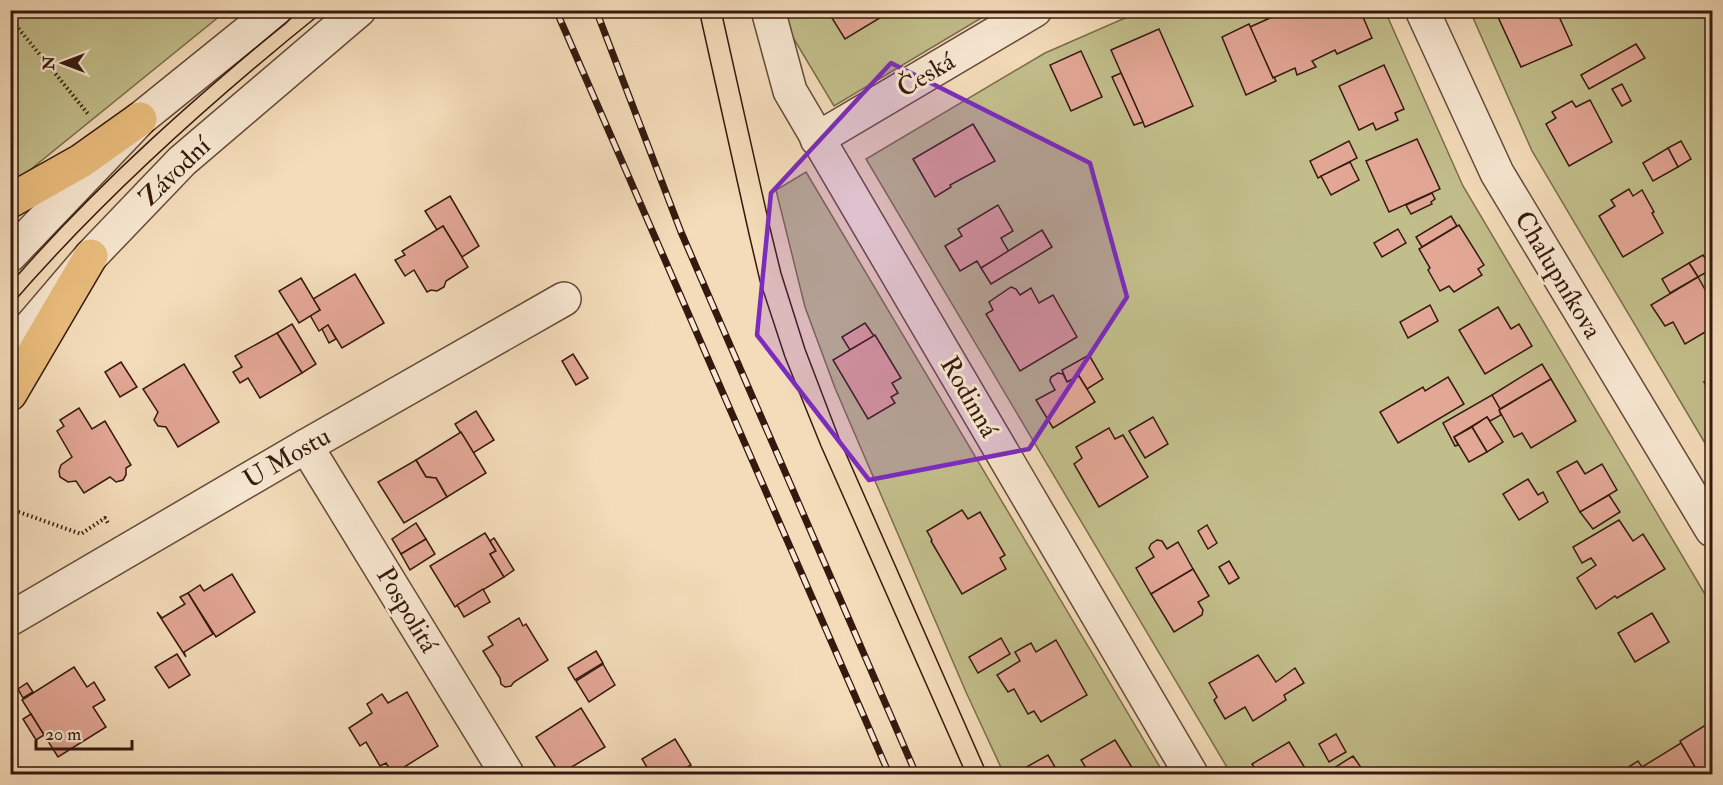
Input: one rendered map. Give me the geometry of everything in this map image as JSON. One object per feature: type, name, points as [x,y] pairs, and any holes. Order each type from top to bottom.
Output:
[{"type":"highway","points":[[10,201],[81,161],[140,119]]},
{"type":"highway","points":[[10,394],[91,256]]},
{"type":"street","points":[[10,255],[140,119],[275,10]]},
{"type":"street","name":"Závodní","points":[[10,351],[91,256],[182,161],[358,10]]},
{"type":"street","name":"Rodinná","points":[[768,10],[790,91],[1191,774]]},
{"type":"street","name":"Česká","points":[[817,139],[1035,10]]},
{"type":"street","name":"Chalupníkova","points":[[1422,10],[1497,173],[1713,530]]},
{"type":"street","name":"U Mostu","points":[[10,619],[564,299]]},
{"type":"street","name":"Pospolitá","points":[[306,446],[507,774]]},
{"type":"path","points":[[10,18],[87,113]]},
{"type":"path","points":[[10,509],[81,534],[105,518],[124,553]]},
{"type":"highlighted area","points":[[891,63],[1090,163],[1127,297],[1029,449],[869,480],[757,335],[771,193]]},
{"type":"shaded area","points":[[783,10],[993,11],[834,106],[782,19]]},
{"type":"shaded area","points":[[11,11],[226,11],[11,184]]},
{"type":"shaded area","points":[[1141,11],[1385,11],[1463,186],[1712,606],[1712,774],[1231,774],[866,159],[1045,53]]},
{"type":"shaded area","points":[[1470,11],[1712,11],[1712,455],[1532,151]]},
{"type":"shaded area","points":[[806,172],[1164,774],[1004,774],[966,692],[835,388],[805,307],[776,190]]},
{"type":"building","points":[[827,10],[893,10],[845,39]]},
{"type":"building","points":[[1273,10],[1276,16],[1267,20],[1263,12]]},
{"type":"building","points":[[1288,10],[1360,10],[1372,38],[1337,54],[1335,50],[1312,61],[1316,67],[1297,75],[1295,68],[1273,78],[1250,27]]},
{"type":"building","points":[[1501,10],[1556,10],[1572,45],[1521,67],[1498,17],[1502,15]]},
{"type":"building","points":[[1249,24],[1276,81],[1246,95],[1222,37]]},
{"type":"building","points":[[1159,29],[1193,106],[1145,127],[1111,50]]},
{"type":"building","points":[[1636,44],[1645,58],[1589,89],[1581,75]]},
{"type":"building","points":[[1081,51],[1102,97],[1071,111],[1050,65]]},
{"type":"building","points":[[1384,65],[1404,109],[1395,113],[1398,120],[1376,130],[1373,123],[1359,130],[1339,86]]},
{"type":"building","points":[[1121,73],[1143,122],[1134,125],[1112,77]]},
{"type":"building","points":[[1622,84],[1631,101],[1622,106],[1612,89]]},
{"type":"building","points":[[1590,100],[1612,142],[1569,166],[1546,124],[1556,118],[1552,112],[1572,101],[1576,107]]},
{"type":"building","points":[[973,124],[995,161],[950,185],[951,187],[935,197],[913,159]]},
{"type":"building","points":[[1417,139],[1440,189],[1389,212],[1366,161]]},
{"type":"building","points":[[1349,141],[1357,158],[1318,178],[1310,161]]},
{"type":"building","points":[[1681,141],[1691,159],[1678,167],[1668,148]]},
{"type":"building","points":[[1668,148],[1678,167],[1653,181],[1643,163]]},
{"type":"building","points":[[1350,162],[1359,180],[1331,195],[1321,176]]},
{"type":"building","points":[[1629,189],[1633,196],[1642,190],[1663,233],[1623,257],[1599,216],[1615,206],[1611,200]]},
{"type":"building","points":[[1432,193],[1435,199],[1431,202],[1432,204],[1411,214],[1406,205]]},
{"type":"building","points":[[450,196],[479,246],[462,257],[443,226],[437,230],[425,211]]},
{"type":"building","points":[[998,205],[1013,231],[1001,238],[1009,252],[981,268],[977,261],[960,271],[945,246],[962,236],[958,229]]},
{"type":"building","points":[[1451,216],[1457,226],[1422,247],[1416,237]]},
{"type":"building","points":[[1459,225],[1484,265],[1478,269],[1482,275],[1454,292],[1449,286],[1440,291],[1419,249]]},
{"type":"building","points":[[443,226],[468,267],[446,281],[444,287],[437,291],[427,292],[414,270],[405,276],[395,260],[405,255],[402,251]]},
{"type":"building","points":[[1398,229],[1406,243],[1382,257],[1374,243]]},
{"type":"building","points":[[1042,230],[1052,247],[991,284],[981,268]]},
{"type":"building","points":[[1703,255],[1712,269],[1698,277],[1689,263]]},
{"type":"building","points":[[1689,263],[1698,277],[1670,293],[1662,279]]},
{"type":"building","points":[[355,274],[384,323],[342,348],[328,325],[319,331],[310,315],[320,310],[313,299]]},
{"type":"building","points":[[1698,277],[1712,302],[1712,328],[1685,344],[1673,322],[1665,326],[1651,305]]},
{"type":"building","points":[[301,278],[320,310],[299,323],[279,291]]},
{"type":"building","points":[[1011,287],[1016,289],[1020,295],[1031,288],[1039,303],[1053,295],[1077,337],[1020,371],[986,314],[993,310],[989,302]]},
{"type":"building","points":[[1430,305],[1438,321],[1408,338],[1400,322]]},
{"type":"building","points":[[1498,307],[1511,329],[1519,324],[1532,346],[1485,374],[1459,330]]},
{"type":"building","points":[[865,323],[874,336],[850,350],[842,337]]},
{"type":"building","points":[[292,324],[316,364],[302,373],[277,333]]},
{"type":"building","points":[[328,325],[336,339],[329,343],[322,329]]},
{"type":"building","points":[[277,333],[302,373],[260,398],[248,378],[240,383],[233,372],[242,367],[235,356]]},
{"type":"building","points":[[875,335],[901,378],[892,383],[898,393],[891,397],[895,403],[868,419],[833,360]]},
{"type":"building","points":[[573,354],[588,378],[576,385],[562,361]]},
{"type":"building","points":[[1089,355],[1103,379],[1087,389],[1079,376],[1067,382],[1062,370]]},
{"type":"building","points":[[121,362],[137,387],[120,397],[105,372]]},
{"type":"building","points":[[184,364],[219,422],[178,447],[166,427],[158,426],[154,420],[158,412],[143,389]]},
{"type":"building","points":[[1542,364],[1551,379],[1500,409],[1492,395]]},
{"type":"building","points":[[1058,373],[1063,374],[1067,382],[1079,376],[1095,402],[1053,428],[1036,400],[1055,390],[1050,381],[1051,377]]},
{"type":"building","points":[[1448,377],[1464,404],[1398,443],[1380,412],[1423,387],[1425,391]]},
{"type":"building","points":[[1712,377],[1712,396],[1704,382]]},
{"type":"building","points":[[1551,379],[1576,421],[1531,448],[1522,433],[1514,437],[1499,410]]},
{"type":"building","points":[[1492,395],[1501,415],[1490,421],[1487,417],[1454,437],[1458,445],[1455,446],[1443,423]]},
{"type":"building","points":[[79,408],[92,429],[105,421],[131,465],[126,468],[123,480],[116,482],[110,477],[84,493],[76,481],[68,482],[60,477],[59,471],[61,465],[72,457],[57,431],[64,426],[60,420]]},
{"type":"building","points":[[476,411],[494,440],[473,453],[455,424]]},
{"type":"building","points":[[1153,417],[1168,444],[1145,458],[1129,431]]},
{"type":"building","points":[[1487,417],[1503,442],[1487,452],[1472,427]]},
{"type":"building","points":[[1472,427],[1487,452],[1469,462],[1454,437]]},
{"type":"building","points":[[1109,428],[1115,439],[1123,435],[1148,477],[1099,507],[1074,464],[1082,458],[1076,447]]},
{"type":"building","points":[[461,432],[486,473],[447,497],[436,478],[426,477],[416,460]]},
{"type":"building","points":[[416,460],[426,477],[436,478],[447,497],[404,523],[378,482]]},
{"type":"building","points":[[1577,461],[1585,474],[1602,464],[1617,490],[1580,512],[1557,472]]},
{"type":"building","points":[[1528,479],[1538,495],[1543,492],[1548,502],[1519,520],[1503,494]]},
{"type":"building","points":[[1609,495],[1620,512],[1593,529],[1580,512]]},
{"type":"building","points":[[962,510],[968,519],[980,512],[1005,555],[1000,558],[1006,569],[962,594],[927,531]]},
{"type":"building","points":[[1619,520],[1633,541],[1643,534],[1665,569],[1596,609],[1577,578],[1596,565],[1591,558],[1582,563],[1573,547]]},
{"type":"building","points":[[416,523],[426,539],[401,554],[392,539]]},
{"type":"building","points":[[1207,525],[1217,543],[1208,549],[1198,531]]},
{"type":"building","points":[[485,533],[496,551],[490,554],[504,577],[455,607],[430,566]]},
{"type":"building","points":[[494,538],[514,570],[504,577],[490,554],[496,551],[490,541]]},
{"type":"building","points":[[426,539],[435,554],[410,570],[401,554]]},
{"type":"building","points":[[1157,540],[1162,541],[1167,549],[1178,542],[1193,569],[1151,594],[1136,568],[1154,557],[1149,548]]},
{"type":"building","points":[[1229,561],[1239,578],[1229,584],[1219,567]]},
{"type":"building","points":[[1193,569],[1209,596],[1198,602],[1203,610],[1202,615],[1174,632],[1151,594]]},
{"type":"building","points":[[232,574],[255,612],[216,637],[188,593],[200,585],[204,591]]},
{"type":"building","points":[[483,589],[490,602],[464,617],[457,605]]},
{"type":"building","points":[[188,593],[213,634],[184,652],[186,657],[157,612],[162,618],[185,604],[180,597]]},
{"type":"building","points":[[1652,613],[1669,642],[1635,662],[1618,633]]},
{"type":"building","points":[[519,618],[523,626],[526,624],[548,660],[511,686],[505,687],[501,684],[500,678],[483,651],[493,645],[488,637]]},
{"type":"building","points":[[1001,638],[1010,654],[978,673],[969,657]]},
{"type":"building","points":[[1056,640],[1087,695],[1041,722],[1034,711],[1028,714],[1014,689],[1008,692],[997,675],[1020,661],[1015,652],[1031,643],[1036,652]]},
{"type":"building","points":[[596,651],[603,663],[575,680],[568,668]]},
{"type":"building","points":[[177,654],[190,675],[169,688],[155,667]]},
{"type":"building","points":[[1258,655],[1276,682],[1295,668],[1304,683],[1284,695],[1286,700],[1253,721],[1245,707],[1225,719],[1214,700],[1217,697],[1209,683]]},
{"type":"building","points":[[603,664],[615,685],[589,702],[576,681]]},
{"type":"building","points":[[74,667],[87,687],[94,682],[105,700],[93,707],[106,727],[58,757],[22,700]]},
{"type":"building","points":[[27,683],[33,692],[23,698],[18,689]]},
{"type":"building","points":[[407,692],[438,746],[393,774],[386,763],[380,766],[366,742],[360,746],[349,728],[372,713],[367,704],[382,694],[388,703]]},
{"type":"building","points":[[581,708],[605,747],[560,774],[536,737]]},
{"type":"building","points":[[31,714],[44,735],[36,740],[23,719]]},
{"type":"building","points":[[1712,721],[1712,774],[1699,774],[1680,741]]},
{"type":"building","points":[[1336,734],[1346,752],[1329,762],[1319,744]]},
{"type":"building","points":[[675,739],[691,765],[676,774],[651,774],[642,759]]},
{"type":"building","points":[[1115,740],[1136,774],[1090,774],[1081,760]]},
{"type":"building","points":[[1289,742],[1308,773],[1256,774],[1252,764]]},
{"type":"building","points":[[1681,743],[1699,774],[1627,774],[1624,770],[1638,761],[1642,767]]},
{"type":"building","points":[[1048,755],[1059,774],[1014,774]]},
{"type":"building","points":[[1353,756],[1362,769],[1353,774],[1338,774],[1334,768]]},
{"type":"tram line","points":[[10,284],[113,175],[225,74],[301,10]]},
{"type":"tram line","points":[[10,306],[121,188],[201,114],[325,10]]},
{"type":"tram line","points":[[699,10],[760,281],[785,357],[821,446],[966,774]]},
{"type":"tram line","points":[[721,10],[781,273],[805,349],[839,438],[987,774]]},
{"type":"railway","points":[[556,10],[889,774]]},
{"type":"railway","points":[[596,10],[681,232],[916,774]]}]
